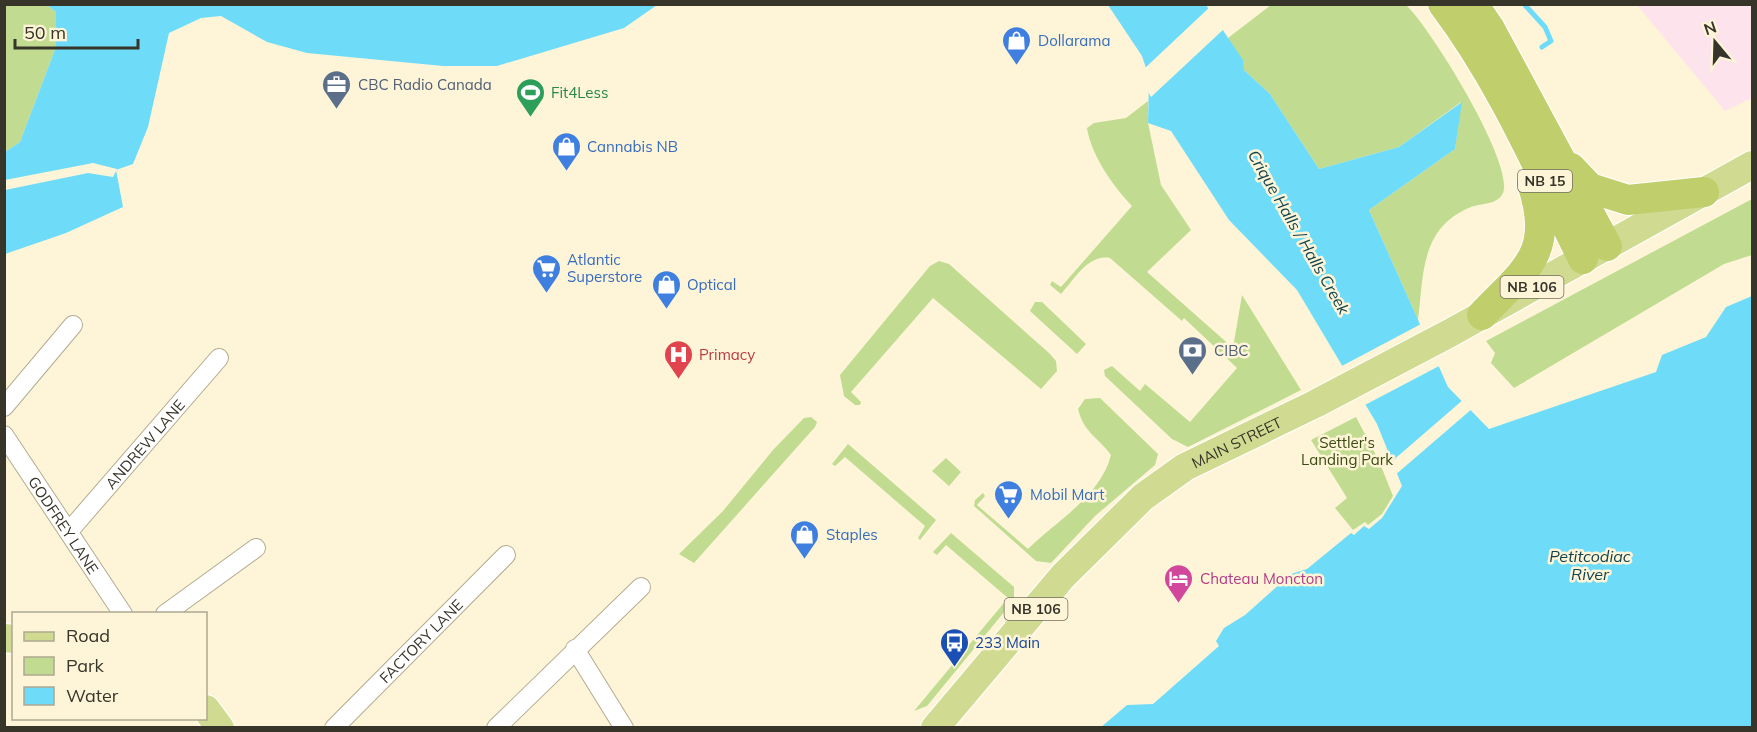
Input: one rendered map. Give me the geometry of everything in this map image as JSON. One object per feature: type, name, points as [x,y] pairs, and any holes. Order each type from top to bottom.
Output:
[{"type":"highway","name":"NB 15","points":[[1443,4],[1468,37],[1595,253]]},
{"type":"highway","name":"NB 15","points":[[1473,4],[1490,29],[1557,154],[1595,253]]},
{"type":"highway","points":[[1482,315],[1532,262],[1542,233],[1540,208],[1507,103]]},
{"type":"highway","points":[[1557,154],[1590,188],[1628,200],[1704,192]]},
{"type":"main road","name":"NB 106","points":[[1595,253],[1752,165]]},
{"type":"main road","name":"MAIN STREET","points":[[936,728],[1063,576],[1143,497],[1185,467],[1315,404],[1595,253]]},
{"type":"main road","points":[[207,710],[220,728]]},
{"type":"street","points":[[4,407],[73,325]]},
{"type":"street","name":"ANDREW LANE","points":[[70,530],[219,358]]},
{"type":"street","name":"GODFREY LANE","points":[[4,435],[70,530],[122,612]]},
{"type":"street","points":[[168,612],[256,548]]},
{"type":"street","name":"FACTORY LANE","points":[[334,728],[506,555]]},
{"type":"street","points":[[496,728],[641,587]]},
{"type":"street","points":[[576,649],[624,728]]},
{"type":"shaded area","points":[[1637,5],[1752,5],[1752,98],[1725,111]]},
{"type":"green space","points":[[5,5],[47,5],[56,12],[56,47],[20,142],[5,152]]},
{"type":"green space","points":[[1271,5],[1406,5],[1433,40],[1468,96],[1484,127],[1503,177],[1503,193],[1493,202],[1471,207],[1454,216],[1433,240],[1424,269],[1418,320],[1369,210],[1455,149],[1461,102],[1399,147],[1319,169],[1270,94],[1244,70],[1228,38]]},
{"type":"green space","points":[[1148,101],[1148,123],[1161,185],[1191,230],[1147,272],[1233,348],[1242,295],[1301,390],[1188,447],[1172,439],[1105,376],[1104,370],[1112,366],[1140,391],[1145,384],[1190,422],[1237,368],[1184,318],[1182,321],[1110,258],[1095,260],[1082,269],[1061,294],[1050,285],[1052,281],[1061,287],[1132,206],[1104,170],[1093,149],[1087,128],[1094,123],[1126,118]]},
{"type":"green space","points":[[1752,199],[1752,255],[1724,264],[1514,388],[1491,363],[1495,353],[1486,341]]},
{"type":"green space","points":[[939,261],[949,264],[1049,353],[1056,361],[1057,371],[1041,389],[933,298],[851,392],[861,402],[860,405],[855,405],[844,396],[840,375],[930,266]]},
{"type":"green space","points":[[1035,302],[1042,302],[1086,344],[1077,354],[1030,311]]},
{"type":"green space","points":[[1100,398],[1158,454],[1155,465],[1095,516],[1051,563],[1036,561],[974,506],[975,500],[983,493],[985,496],[977,505],[1028,549],[1087,496],[1106,470],[1111,455],[1087,429],[1078,409],[1085,399]]},
{"type":"green space","points":[[811,417],[817,422],[815,427],[694,563],[679,554],[723,511],[773,450],[804,418]]},
{"type":"green space","name":"Settler's Landing Park","points":[[1356,417],[1379,461],[1393,496],[1382,514],[1368,525],[1365,522],[1353,530],[1335,508],[1347,498],[1311,440]]},
{"type":"green space","points":[[848,444],[936,520],[920,540],[918,538],[925,526],[845,457],[835,466],[832,464]]},
{"type":"green space","points":[[946,458],[961,472],[949,486],[932,471]]},
{"type":"green space","points":[[951,533],[1014,587],[1014,600],[927,706],[914,711],[1008,598],[946,545],[937,555],[933,552]]},
{"type":"water","points":[[47,5],[657,5],[624,28],[497,66],[443,66],[307,53],[267,42],[221,16],[201,18],[169,33],[148,127],[133,164],[116,170],[123,207],[66,233],[5,254],[5,152],[20,142],[56,47],[56,12]]},
{"type":"water","name":"Petitcodiac River","points":[[1108,5],[1206,5],[1243,60],[1244,70],[1270,94],[1319,169],[1399,147],[1462,102],[1455,149],[1369,210],[1448,387],[1489,429],[1656,372],[1662,355],[1706,337],[1726,307],[1752,296],[1752,727],[1100,728],[1127,705],[1153,704],[1219,646],[1216,641],[1224,628],[1245,615],[1291,574],[1307,569],[1351,533],[1354,535],[1364,526],[1369,529],[1382,518],[1402,486],[1377,424],[1297,290],[1229,220],[1171,131],[1148,123],[1149,77],[1142,56]]},
{"type":"pier","points":[[1211,6],[1225,28],[1151,97],[1146,88],[1144,69]]},
{"type":"pier","points":[[93,163],[117,169],[113,177],[88,173],[5,190],[5,180]]},
{"type":"pier","points":[[1423,323],[1441,365],[1363,406],[1340,367]]},
{"type":"pier","points":[[1464,399],[1473,408],[1394,476],[1390,463]]},
{"type":"waterway","points":[[1524,4],[1545,27],[1551,41],[1542,47]]},
{"type":"place","name":"Dollarama","points":[[1017,66]]},
{"type":"place","name":"CBC Radio Canada","points":[[337,110]]},
{"type":"place","name":"Fit4Less","points":[[530,118]]},
{"type":"place","name":"Cannabis NB","points":[[566,172]]},
{"type":"place","name":"Atlantic Superstore","points":[[546,294]]},
{"type":"place","name":"Optical","points":[[666,310]]},
{"type":"place","name":"CIBC","points":[[1193,376]]},
{"type":"place","name":"Primacy","points":[[678,380]]},
{"type":"place","name":"Mobil Mart","points":[[1009,520]]},
{"type":"place","name":"Staples","points":[[805,560]]},
{"type":"place","name":"Chateau Moncton","points":[[1179,604]]},
{"type":"place","name":"233 Main","points":[[954,668]]},
{"type":"water label","name":"Crique Halls / Halls Creek","points":[[1299,232]]}]
